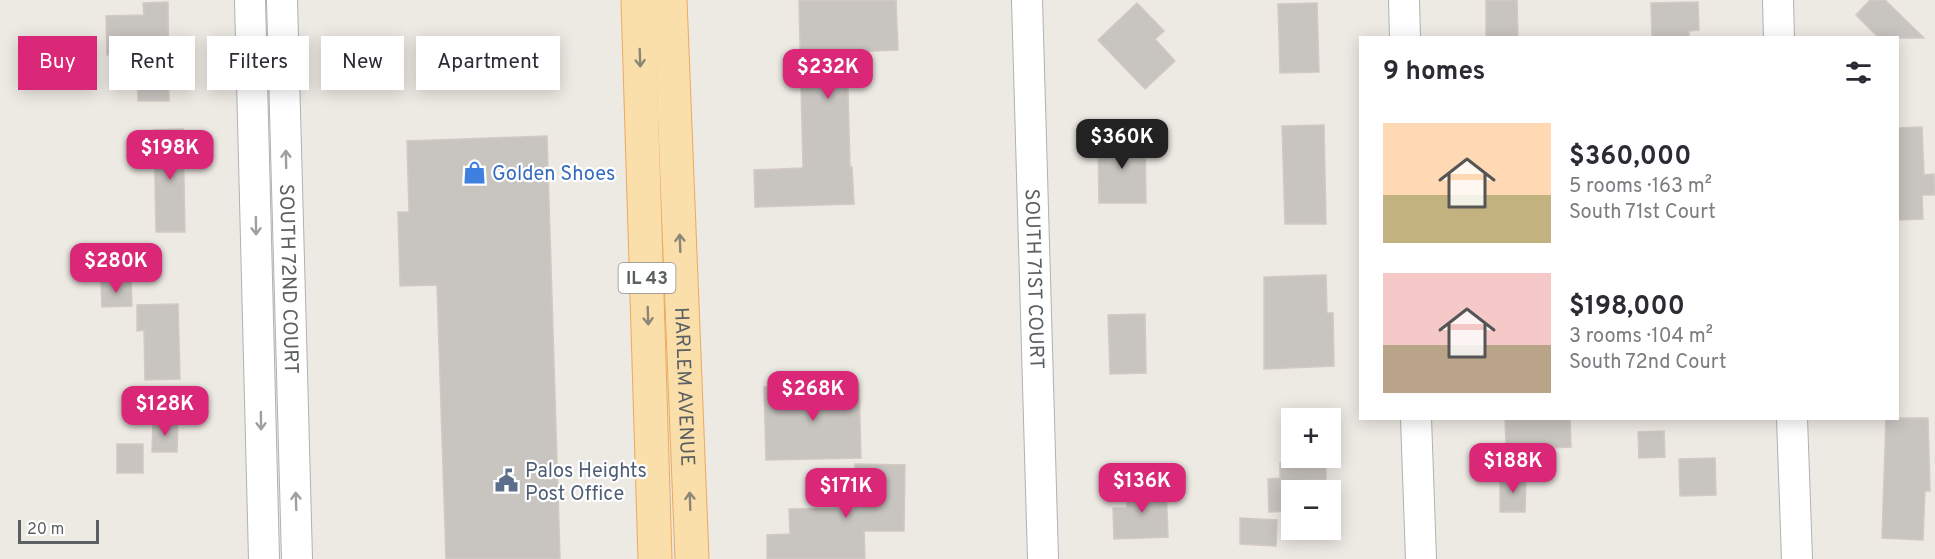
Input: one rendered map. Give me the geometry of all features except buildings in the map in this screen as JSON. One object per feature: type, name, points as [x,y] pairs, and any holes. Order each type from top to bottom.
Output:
[{"type":"main road","name":"HARLEM AVENUE","points":[[638,0],[655,559]]},
{"type":"main road","name":"HARLEM AVENUE","points":[[670,0],[692,559]]},
{"type":"street","name":"SOUTH 72ND COURT","points":[[250,0],[264,559]]},
{"type":"street","name":"SOUTH 72ND COURT","points":[[282,0],[297,559]]},
{"type":"street","name":"SOUTH 71ST COURT","points":[[1027,0],[1042,559]]},
{"type":"street","points":[[1404,0],[1405,36]]},
{"type":"street","points":[[1778,0],[1779,36]]},
{"type":"street","points":[[1416,420],[1420,559]]},
{"type":"street","points":[[1792,420],[1797,559]]},
{"type":"place","name":"Golden Shoes","points":[[474,173]]},
{"type":"place","name":"Palos Heights Post Office","points":[[507,481]]}]
